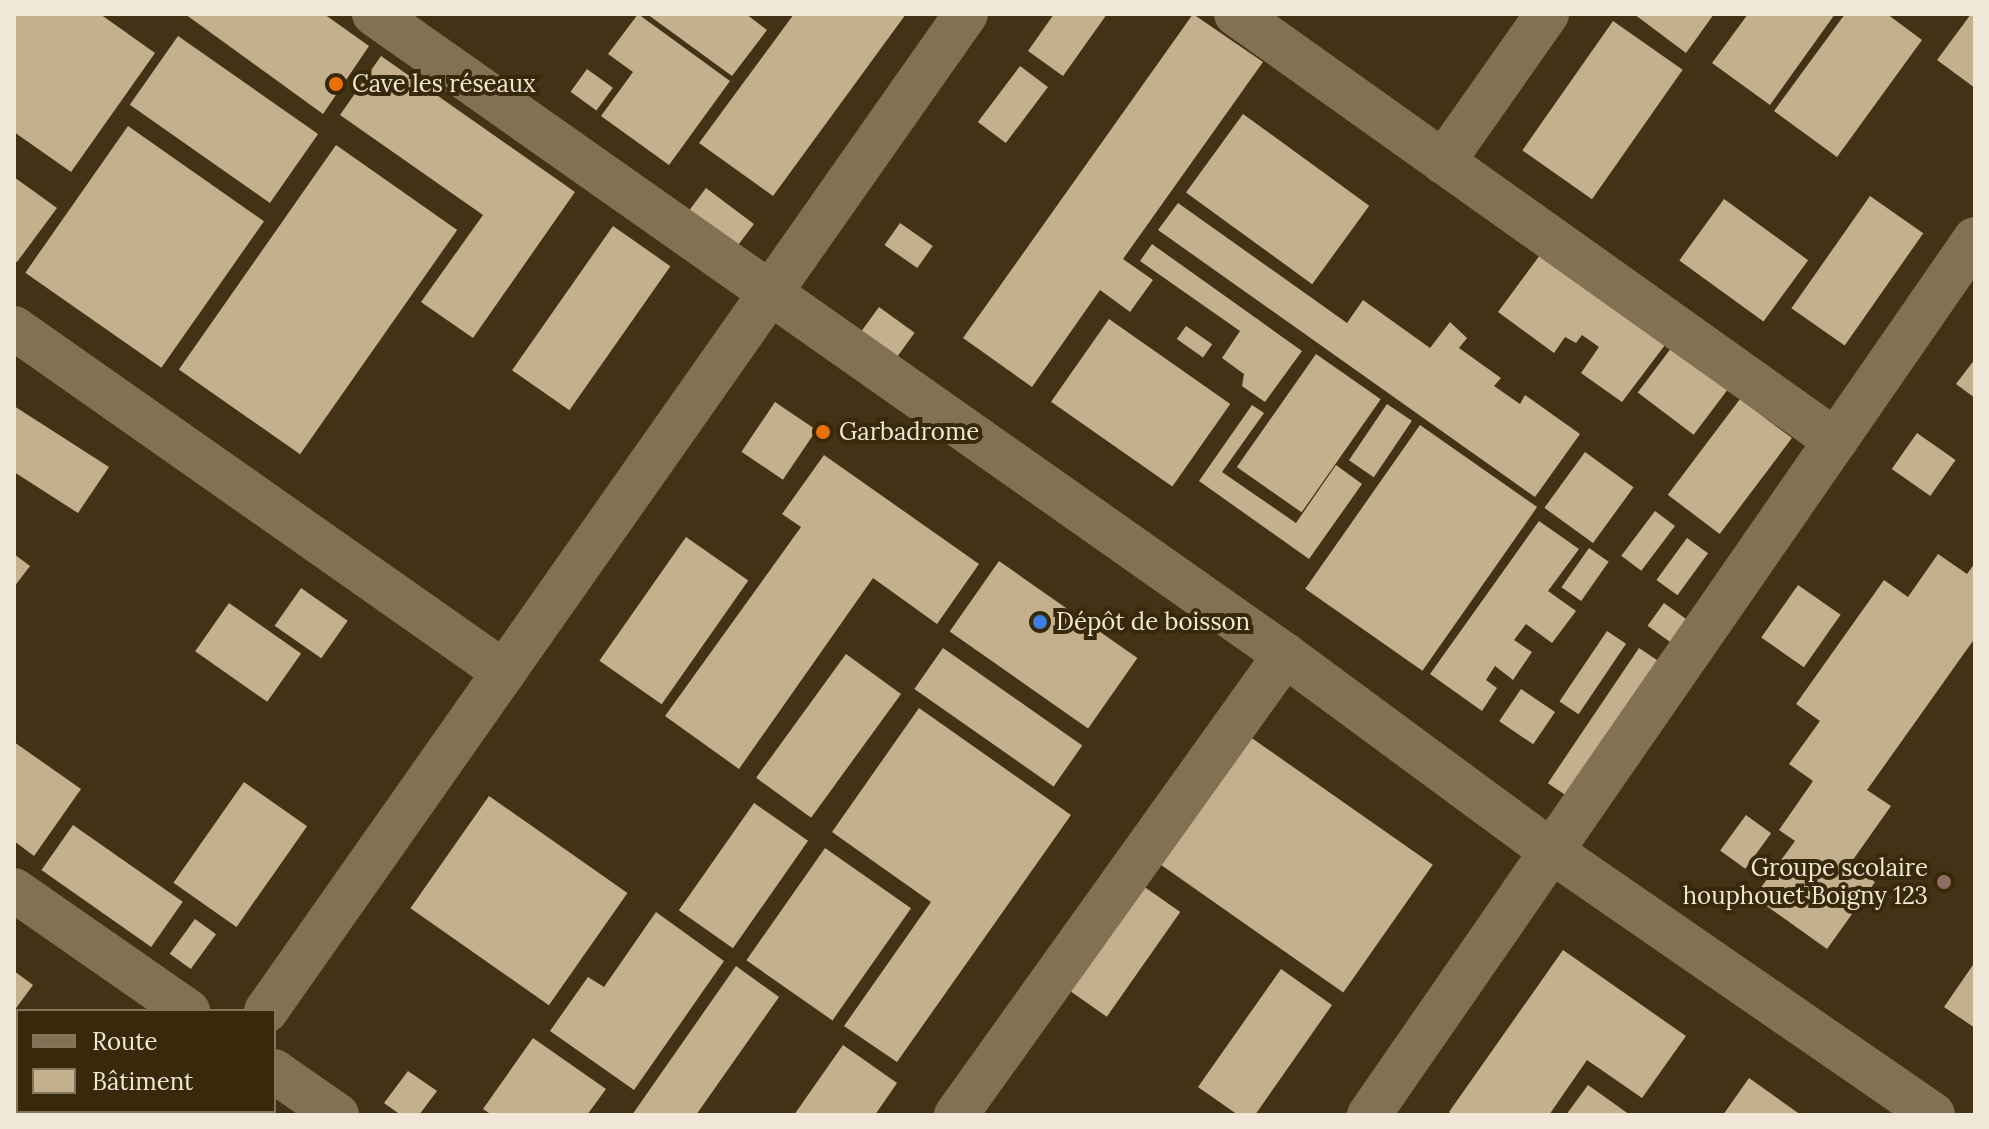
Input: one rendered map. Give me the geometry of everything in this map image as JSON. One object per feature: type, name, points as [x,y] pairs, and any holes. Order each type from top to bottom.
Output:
[{"type":"street","points":[[374,14],[1285,655],[1551,851],[1933,1115]]},
{"type":"street","points":[[267,1009],[966,14]]},
{"type":"street","points":[[1236,14],[1836,441]]},
{"type":"street","points":[[1443,162],[1547,14]]},
{"type":"street","points":[[1369,1115],[1975,239]]},
{"type":"street","points":[[14,328],[504,672]]},
{"type":"street","points":[[956,1115],[1285,655]]},
{"type":"street","points":[[14,890],[185,1009]]},
{"type":"street","points":[[276,1072],[337,1115]]},
{"type":"building","points":[[14,14],[100,14],[155,53],[71,172],[14,132]]},
{"type":"building","points":[[185,14],[324,14],[369,46],[323,114]]},
{"type":"building","points":[[638,14],[730,81],[669,165],[601,116],[633,72],[608,54]]},
{"type":"building","points":[[647,14],[746,14],[767,30],[732,76]]},
{"type":"building","points":[[794,14],[906,14],[773,196],[699,143]]},
{"type":"building","points":[[1054,14],[1107,14],[1063,76],[1028,51]]},
{"type":"building","points":[[1193,14],[1263,62],[1123,259],[1153,280],[1130,312],[1100,290],[1032,387],[963,338]]},
{"type":"building","points":[[1634,14],[1714,14],[1686,53]]},
{"type":"building","points":[[1748,14],[1835,14],[1770,105],[1712,63]]},
{"type":"building","points":[[1845,14],[1887,14],[1922,40],[1837,157],[1774,111]]},
{"type":"building","points":[[1971,14],[1975,14],[1975,88],[1937,60]]},
{"type":"building","points":[[1613,21],[1683,70],[1592,199],[1522,150]]},
{"type":"building","points":[[178,36],[318,134],[270,203],[130,105]]},
{"type":"building","points":[[381,56],[575,192],[473,338],[421,302],[483,215],[340,115]]},
{"type":"building","points":[[1020,66],[1048,87],[1006,143],[978,122]]},
{"type":"building","points":[[587,69],[613,88],[596,110],[571,92]]},
{"type":"building","points":[[1243,114],[1369,206],[1312,284],[1186,192]]},
{"type":"building","points":[[128,126],[264,221],[161,368],[25,273]]},
{"type":"building","points":[[336,145],[457,230],[300,454],[179,369]]},
{"type":"building","points":[[14,177],[57,208],[17,262],[14,260]]},
{"type":"building","points":[[706,188],[754,224],[733,251],[686,215]]},
{"type":"building","points":[[1870,196],[1923,233],[1845,346],[1791,308]]},
{"type":"building","points":[[1724,199],[1808,260],[1763,322],[1679,260]]},
{"type":"building","points":[[1178,203],[1347,323],[1363,300],[1430,348],[1450,322],[1467,338],[1459,348],[1501,378],[1494,386],[1520,404],[1525,395],[1580,434],[1535,497],[1158,230]]},
{"type":"building","points":[[900,223],[933,246],[917,268],[885,245]]},
{"type":"building","points":[[613,226],[670,266],[569,410],[512,370]]},
{"type":"building","points":[[1152,244],[1302,351],[1265,402],[1242,386],[1244,374],[1222,358],[1240,331],[1140,261]]},
{"type":"building","points":[[1540,255],[1665,345],[1622,402],[1581,373],[1599,347],[1582,335],[1576,343],[1565,337],[1554,353],[1498,312]]},
{"type":"building","points":[[879,307],[915,333],[892,364],[857,338]]},
{"type":"building","points":[[1109,319],[1230,404],[1172,487],[1051,402]]},
{"type":"building","points":[[1186,326],[1212,344],[1203,357],[1177,339]]},
{"type":"building","points":[[1675,343],[1731,385],[1694,435],[1638,393]]},
{"type":"building","points":[[1316,354],[1381,399],[1302,512],[1237,467]]},
{"type":"building","points":[[1975,359],[1975,398],[1956,384]]},
{"type":"building","points":[[1740,399],[1792,438],[1720,534],[1668,495]]},
{"type":"building","points":[[775,402],[816,430],[783,480],[741,452]]},
{"type":"building","points":[[1387,404],[1412,421],[1374,477],[1349,460]]},
{"type":"building","points":[[1252,405],[1264,413],[1222,472],[1296,523],[1336,465],[1362,484],[1309,559],[1199,481]]},
{"type":"building","points":[[14,406],[109,467],[78,513],[14,472]]},
{"type":"building","points":[[1420,425],[1537,507],[1422,671],[1305,589]]},
{"type":"building","points":[[1917,433],[1956,460],[1930,496],[1892,469]]},
{"type":"building","points":[[1585,452],[1634,487],[1593,543],[1544,508]]},
{"type":"building","points":[[824,455],[979,564],[937,624],[873,578],[739,769],[665,716],[801,527],[782,514]]},
{"type":"building","points":[[1655,511],[1675,526],[1641,571],[1621,556]]},
{"type":"building","points":[[1539,521],[1579,549],[1548,591],[1576,611],[1552,643],[1526,624],[1514,640],[1532,652],[1513,680],[1495,666],[1486,680],[1497,688],[1482,711],[1430,674]]},
{"type":"building","points":[[686,537],[748,581],[662,704],[599,661]]},
{"type":"building","points":[[1687,538],[1708,553],[1677,595],[1656,580]]},
{"type":"building","points":[[1589,548],[1609,562],[1581,601],[1561,587]]},
{"type":"building","points":[[14,554],[30,566],[14,587]]},
{"type":"building","points":[[1938,554],[1967,574],[1975,563],[1975,638],[1867,790],[1891,806],[1850,864],[1875,882],[1827,949],[1754,897],[1795,841],[1779,830],[1813,781],[1789,764],[1820,721],[1796,704],[1884,580],[1908,597]]},
{"type":"building","points":[[999,561],[1137,658],[1088,728],[950,631]]},
{"type":"building","points":[[1798,585],[1841,615],[1804,667],[1761,637]]},
{"type":"building","points":[[301,588],[348,621],[321,658],[275,626]]},
{"type":"building","points":[[229,603],[301,653],[267,702],[195,651]]},
{"type":"building","points":[[1664,603],[1689,621],[1673,644],[1648,626]]},
{"type":"building","points":[[1607,631],[1626,644],[1579,714],[1559,701]]},
{"type":"building","points":[[943,648],[1082,746],[1054,786],[914,689]]},
{"type":"building","points":[[1639,648],[1658,661],[1567,796],[1548,783]]},
{"type":"building","points":[[846,654],[901,694],[811,818],[756,778]]},
{"type":"building","points":[[1521,689],[1555,712],[1533,744],[1499,721]]},
{"type":"building","points":[[919,708],[1071,815],[897,1062],[844,1026],[931,902],[832,832]]},
{"type":"building","points":[[1246,734],[1433,865],[1343,993],[1157,862]]},
{"type":"building","points":[[14,742],[81,789],[34,856],[14,841]]},
{"type":"building","points":[[244,782],[307,826],[237,927],[173,883]]},
{"type":"building","points":[[489,796],[627,893],[549,1005],[410,908]]},
{"type":"building","points":[[754,803],[808,841],[733,948],[679,910]]},
{"type":"building","points":[[1746,815],[1771,833],[1745,869],[1720,851]]},
{"type":"building","points":[[73,825],[183,902],[151,947],[41,870]]},
{"type":"building","points":[[825,848],[911,908],[832,1020],[746,960]]},
{"type":"building","points":[[1136,881],[1180,912],[1107,1017],[1063,986]]},
{"type":"building","points":[[656,912],[724,961],[634,1090],[550,1031],[588,977],[604,987]]},
{"type":"building","points":[[195,919],[216,934],[191,969],[170,954]]},
{"type":"building","points":[[1563,950],[1686,1036],[1642,1098],[1587,1060],[1549,1115],[1453,1115],[1449,1112]]},
{"type":"building","points":[[1975,962],[1975,1028],[1944,1007]]},
{"type":"building","points":[[736,966],[779,997],[696,1115],[632,1115]]},
{"type":"building","points":[[1281,969],[1332,1005],[1255,1115],[1238,1115],[1198,1087]]},
{"type":"building","points":[[14,971],[33,985],[14,1011]]},
{"type":"building","points":[[533,1038],[606,1089],[587,1115],[492,1115],[483,1109]]},
{"type":"building","points":[[843,1045],[897,1083],[875,1115],[794,1115]]},
{"type":"building","points":[[408,1071],[437,1091],[419,1115],[401,1115],[384,1103]]},
{"type":"building","points":[[1749,1078],[1801,1115],[1723,1115]]},
{"type":"building","points":[[1588,1085],[1630,1115],[1566,1115]]},
{"type":"place","name":"Cave les réseaux","points":[[336,84]]},
{"type":"place","name":"Garbadrome","points":[[823,432]]},
{"type":"place","name":"Dépôt de boisson","points":[[1040,622]]},
{"type":"place","name":"Groupe scolaire houphouet Boigny 123","points":[[1944,882]]}]
